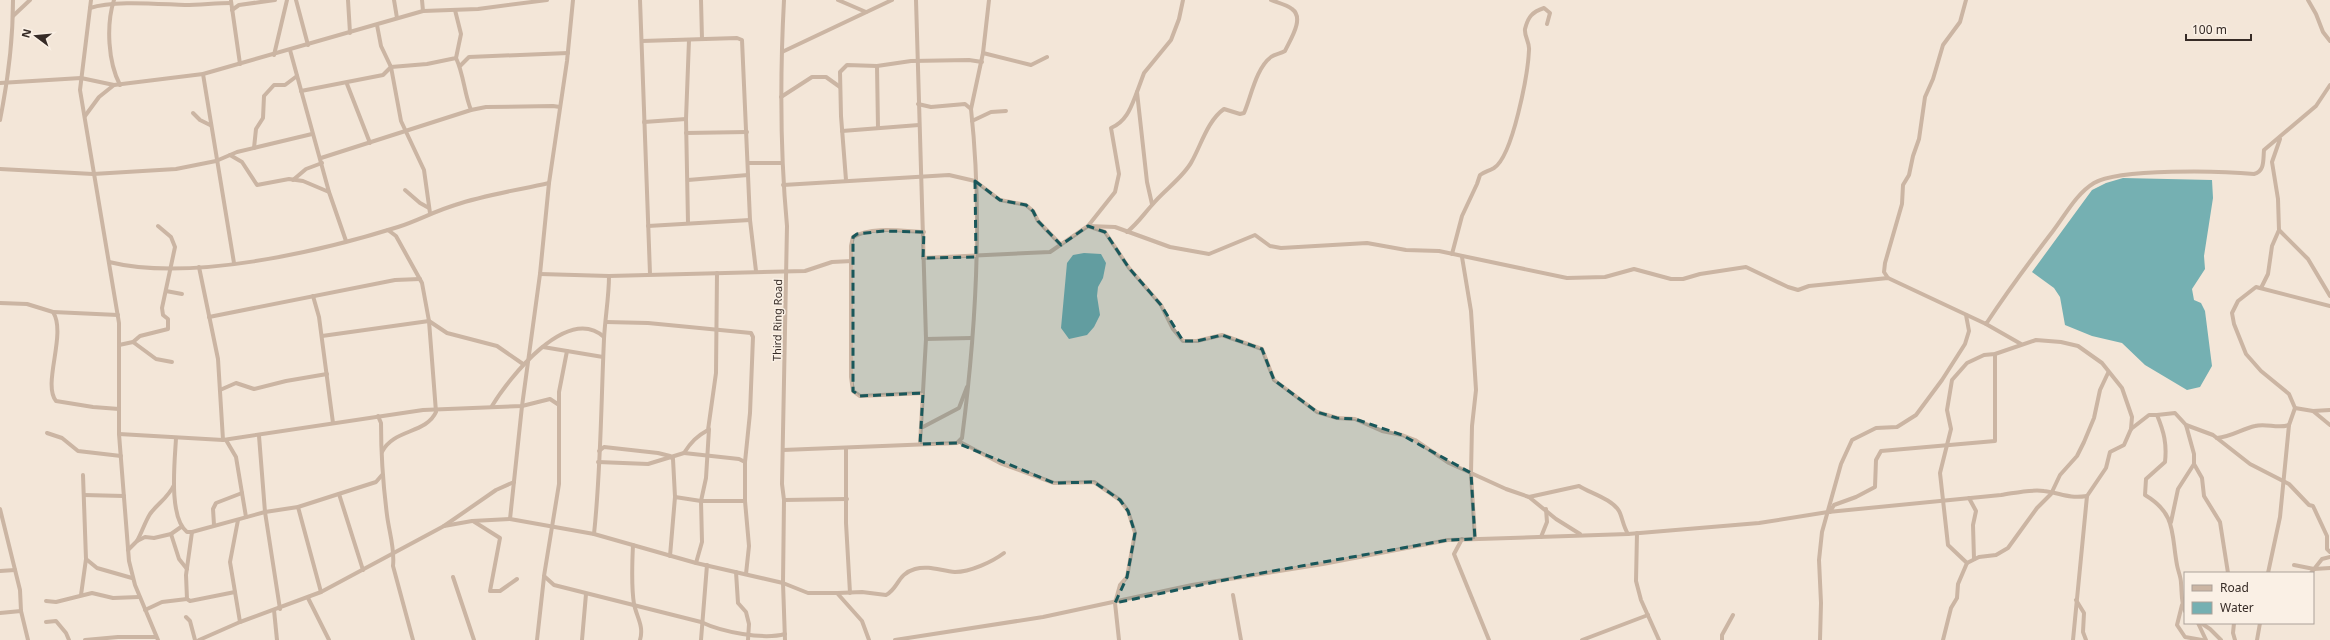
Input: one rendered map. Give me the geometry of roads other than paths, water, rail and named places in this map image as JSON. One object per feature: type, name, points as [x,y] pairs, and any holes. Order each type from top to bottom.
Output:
[{"type":"street","points":[[0,120],[7,83],[13,0]]},
{"type":"street","points":[[13,16],[30,0]]},
{"type":"street","points":[[84,640],[157,638],[132,578],[128,550],[119,434],[118,315],[80,90],[91,0]]},
{"type":"street","points":[[232,10],[239,5],[275,0]]},
{"type":"street","points":[[274,55],[275,44],[283,25],[283,14],[288,0]]},
{"type":"street","points":[[296,0],[308,45]]},
{"type":"street","points":[[348,0],[350,33]]},
{"type":"street","points":[[394,0],[397,18]]},
{"type":"street","points":[[422,0],[424,10]]},
{"type":"street","points":[[0,83],[81,78],[120,85],[203,74],[350,33],[424,10],[455,10],[512,6],[547,0]]},
{"type":"street","points":[[510,518],[522,406],[540,274],[549,183],[568,53],[573,0]]},
{"type":"street","points":[[640,0],[650,274]]},
{"type":"street","points":[[702,0],[702,39]]},
{"type":"street","name":"Third Ring Road","points":[[784,0],[781,97],[782,164],[787,226],[784,450],[782,484],[784,500],[783,583],[785,640]]},
{"type":"street","points":[[838,0],[866,12]]},
{"type":"street","points":[[782,52],[892,0]]},
{"type":"street","points":[[916,0],[926,339],[920,444]]},
{"type":"street","points":[[960,442],[970,379],[976,258],[975,181],[971,109],[982,62],[989,0]]},
{"type":"street","points":[[923,258],[976,258],[1050,252],[1088,226],[1115,192],[1119,174],[1111,128],[1119,125],[1129,113],[1144,73],[1171,40],[1179,19],[1183,0]]},
{"type":"street","points":[[1127,232],[1140,222],[1152,204],[1192,161],[1214,118],[1224,109],[1240,114],[1244,113],[1254,82],[1267,60],[1272,56],[1285,51],[1298,21],[1297,14],[1292,9],[1271,0]]},
{"type":"street","points":[[1966,0],[1960,22],[1943,45],[1933,79],[1925,97],[1919,139],[1913,156],[1911,170],[1903,185],[1902,204],[1885,263],[1884,272],[1888,278],[1986,324],[2021,344]]},
{"type":"street","points":[[2308,0],[2316,14],[2323,32],[2330,42]]},
{"type":"street","points":[[90,8],[99,1],[231,1],[240,64]]},
{"type":"street","points":[[114,1],[111,13],[112,59],[114,74],[120,85]]},
{"type":"street","points":[[1452,254],[1462,216],[1478,184],[1480,174],[1494,168],[1505,153],[1518,113],[1530,49],[1525,33],[1528,20],[1535,11],[1544,8],[1550,13],[1548,24]]},
{"type":"street","points":[[455,10],[460,34],[456,58],[460,66],[467,99],[472,110]]},
{"type":"street","points":[[377,25],[382,46],[391,67],[401,121],[424,170],[428,189],[430,213]]},
{"type":"street","points":[[642,41],[737,38],[742,40],[750,220],[756,270]]},
{"type":"street","points":[[688,223],[686,119],[689,40]]},
{"type":"street","points":[[290,50],[312,134],[321,158],[329,192],[346,241]]},
{"type":"street","points":[[460,66],[469,57],[568,53]]},
{"type":"street","points":[[983,53],[1031,64],[1047,57]]},
{"type":"street","points":[[301,91],[347,84],[383,75],[391,67],[427,64],[456,58]]},
{"type":"street","points":[[846,180],[842,131],[840,72],[847,65],[877,66],[917,62],[968,60],[982,62]]},
{"type":"street","points":[[877,66],[878,128]]},
{"type":"street","points":[[203,74],[210,125],[234,263]]},
{"type":"street","points":[[254,148],[256,129],[263,118],[264,96],[274,85],[285,85],[297,76]]},
{"type":"street","points":[[781,97],[802,85],[812,77],[826,77],[840,87]]},
{"type":"street","points":[[347,84],[370,143]]},
{"type":"street","points":[[85,116],[99,97],[114,85]]},
{"type":"street","points":[[1986,324],[2071,205],[2080,194],[2096,182],[2122,176],[2167,173],[2254,174],[2262,169],[2264,150],[2316,106],[2330,85]]},
{"type":"street","points":[[1138,92],[1147,182],[1152,204]]},
{"type":"street","points":[[918,104],[931,107],[964,104],[971,109]]},
{"type":"street","points":[[321,158],[472,110],[494,107],[560,107]]},
{"type":"street","points":[[972,121],[990,112],[1006,111]]},
{"type":"street","points":[[193,113],[200,120],[210,125]]},
{"type":"street","points":[[644,122],[686,119]]},
{"type":"street","points":[[842,131],[919,125]]},
{"type":"street","points":[[686,133],[747,132]]},
{"type":"street","points":[[0,169],[93,174],[176,169],[216,161],[254,148],[312,134]]},
{"type":"street","points":[[2261,288],[2268,274],[2272,246],[2279,230],[2278,199],[2272,162],[2276,146],[2281,137]]},
{"type":"street","points":[[230,155],[242,162],[257,185],[293,180],[303,182],[329,192]]},
{"type":"street","points":[[293,180],[306,169],[322,163]]},
{"type":"street","points":[[748,163],[782,164]]},
{"type":"street","points":[[688,180],[748,175]]},
{"type":"street","points":[[783,185],[921,175],[949,175],[975,181],[1000,200],[1026,206],[1033,210],[1038,221],[1061,245]]},
{"type":"street","points":[[109,262],[143,269],[170,269],[234,263],[295,253],[388,230],[430,213],[477,199],[549,183]]},
{"type":"street","points":[[405,190],[420,203],[429,208]]},
{"type":"street","points":[[648,226],[750,220]]},
{"type":"street","points":[[119,345],[133,342],[140,336],[168,329],[168,319],[163,315],[162,308],[175,247],[171,237],[158,226]]},
{"type":"street","points":[[1088,226],[1115,227],[1170,247],[1209,254],[1255,236],[1274,247],[1367,243],[1406,250],[1439,250],[1462,257],[1572,278],[1605,277],[1634,269],[1671,279],[1683,279],[1700,274],[1746,267],[1788,287],[1798,290],[1809,286],[1888,278]]},
{"type":"street","points":[[1088,226],[1105,232],[1115,243],[1129,268],[1160,304],[1173,329],[1183,341],[1197,341],[1222,335],[1262,349],[1274,380],[1317,412],[1337,418],[1355,419],[1382,431],[1402,435],[1415,440],[1449,463],[1529,497],[1546,508],[1556,519],[1580,534]]},
{"type":"street","points":[[382,452],[389,441],[395,437],[429,422],[436,410],[429,321],[420,279],[396,236],[388,230]]},
{"type":"street","points":[[2279,230],[2308,259],[2330,296]]},
{"type":"street","points":[[923,393],[860,396],[853,391],[851,377],[853,237],[858,234],[884,231],[924,232]]},
{"type":"street","points":[[1462,257],[1471,311],[1476,390],[1472,426],[1471,473],[1475,539]]},
{"type":"street","points":[[540,274],[609,276],[717,273],[756,270],[805,271],[832,262],[852,261]]},
{"type":"street","points":[[200,267],[218,359],[225,440],[236,457],[246,517]]},
{"type":"street","points":[[696,563],[702,542],[701,501],[706,478],[706,456],[716,373],[715,329],[717,273]]},
{"type":"street","points":[[594,534],[599,493],[598,462],[604,337],[609,276]]},
{"type":"street","points":[[210,317],[395,280],[420,279]]},
{"type":"street","points":[[2268,572],[2280,517],[2282,479],[2289,425],[2295,408],[2289,394],[2261,371],[2246,354],[2232,318],[2234,307],[2238,301],[2256,287],[2330,306]]},
{"type":"street","points":[[166,291],[182,294]]},
{"type":"street","points":[[313,296],[320,317],[333,423]]},
{"type":"street","points":[[0,303],[27,304],[53,312],[118,315]]},
{"type":"street","points":[[53,312],[57,318],[53,397],[61,402],[119,409]]},
{"type":"street","points":[[1820,640],[1821,603],[1819,560],[1822,532],[1829,512],[1841,464],[1852,440],[1876,428],[1897,427],[1916,414],[1942,380],[1965,344],[1969,331],[1966,315]]},
{"type":"street","points":[[322,336],[429,321],[447,333],[497,346],[523,364]]},
{"type":"street","points":[[606,322],[747,332],[752,337],[747,453],[745,462],[745,501],[748,540],[746,574]]},
{"type":"street","points":[[492,406],[510,378],[523,364],[543,347],[579,328],[595,331],[604,337]]},
{"type":"street","points":[[926,339],[971,338]]},
{"type":"street","points":[[1968,563],[1948,545],[1948,526],[1942,499],[1940,473],[1946,444],[1951,429],[1947,410],[1952,380],[1968,363],[1984,355],[1995,354],[2021,344],[2036,340],[2061,342],[2078,346],[2102,363],[2108,373],[2122,388],[2132,417],[2131,429],[2124,445],[2110,452],[2106,468],[2087,496],[2073,640]]},
{"type":"street","points":[[133,342],[156,359],[172,362]]},
{"type":"street","points":[[543,347],[603,357]]},
{"type":"street","points":[[537,640],[544,576],[559,484],[559,405],[567,351]]},
{"type":"street","points":[[1829,512],[1834,505],[1856,497],[1874,487],[1876,460],[1881,451],[1946,444],[1995,441],[1995,354]]},
{"type":"street","points":[[1943,640],[1951,608],[1957,598],[1958,584],[1968,563],[1974,559],[1996,556],[2008,548],[2032,514],[2051,494],[2060,475],[2077,456],[2084,442],[2094,418],[2100,390],[2108,373]]},
{"type":"street","points":[[220,390],[236,383],[254,389],[286,381],[327,374]]},
{"type":"street","points":[[921,428],[959,408],[970,379]]},
{"type":"street","points":[[119,434],[225,440],[259,436],[378,416],[492,406],[522,406],[550,399],[559,405]]},
{"type":"street","points":[[2295,408],[2313,411],[2330,410]]},
{"type":"street","points":[[2313,411],[2330,425]]},
{"type":"street","points":[[2131,429],[2149,415],[2157,416],[2175,413],[2186,425],[2217,438],[2250,464],[2282,479],[2295,489],[2309,505],[2313,506],[2327,536],[2327,549],[2330,552]]},
{"type":"street","points":[[378,416],[381,423],[382,475],[387,517],[394,553],[393,566],[413,640]]},
{"type":"street","points":[[2157,416],[2164,432],[2166,447],[2165,462],[2146,479],[2145,495],[2156,502],[2171,522]]},
{"type":"street","points":[[2186,425],[2194,454],[2194,464],[2202,478],[2204,496],[2220,522],[2228,572]]},
{"type":"street","points":[[2217,438],[2227,437],[2257,425],[2280,428],[2289,425]]},
{"type":"street","points":[[684,453],[691,442],[708,430],[709,426]]},
{"type":"street","points":[[47,433],[62,438],[78,450],[121,456]]},
{"type":"street","points":[[259,436],[266,512],[280,608]]},
{"type":"street","points":[[176,438],[175,499],[182,526],[186,532],[192,532],[266,512],[298,507],[376,482],[382,475]]},
{"type":"street","points":[[784,450],[960,442],[1000,463],[1054,483],[1094,482],[1120,500],[1128,511],[1135,533],[1127,577],[1120,585],[1115,603],[1119,640]]},
{"type":"street","points":[[599,451],[604,447],[614,448],[670,456],[673,459],[675,497],[670,556]]},
{"type":"street","points":[[846,448],[846,523],[850,593]]},
{"type":"street","points":[[598,462],[648,464],[670,456],[684,453],[739,459],[745,462]]},
{"type":"street","points":[[739,459],[747,453]]},
{"type":"street","points":[[2194,464],[2178,489],[2171,522],[2177,566],[2181,581],[2182,606],[2177,625],[2185,637],[2202,640]]},
{"type":"street","points":[[82,595],[86,559],[83,475]]},
{"type":"street","points":[[199,640],[240,622],[308,598],[320,592],[444,526],[450,520],[496,490],[514,482]]},
{"type":"street","points":[[128,550],[137,541],[150,515],[161,501],[170,494],[175,483]]},
{"type":"street","points":[[1529,497],[1579,486],[1614,505],[1620,512],[1622,523],[1628,534]]},
{"type":"street","points":[[895,640],[1043,617],[1115,603],[1192,585],[1462,539],[1541,537],[1580,534],[1628,534],[1759,523],[1829,512],[2026,491],[2045,491],[2051,494],[2073,498],[2087,496]]},
{"type":"street","points":[[214,525],[213,509],[216,503],[242,493]]},
{"type":"street","points":[[339,494],[363,570]]},
{"type":"street","points":[[84,496],[124,496]]},
{"type":"street","points":[[675,497],[701,501],[745,501]]},
{"type":"street","points":[[1969,498],[1973,502],[1976,511],[1973,525],[1974,559]]},
{"type":"street","points":[[784,500],[847,499]]},
{"type":"street","points":[[298,507],[320,592]]},
{"type":"street","points":[[1541,537],[1546,522],[1546,508]]},
{"type":"street","points":[[0,509],[20,590],[21,611],[28,640]]},
{"type":"street","points":[[444,526],[472,521],[510,518],[594,534],[696,563],[783,583],[808,593],[862,592],[886,595],[899,578],[916,569],[942,568],[957,572],[992,561],[1004,553]]},
{"type":"street","points":[[238,520],[230,562],[240,622]]},
{"type":"street","points":[[472,521],[500,538],[490,591],[500,591],[517,579]]},
{"type":"street","points":[[137,541],[146,537],[154,538],[171,534],[182,526]]},
{"type":"street","points":[[187,599],[187,570],[192,532]]},
{"type":"street","points":[[1637,533],[1636,581],[1641,600],[1658,640]]},
{"type":"street","points":[[171,534],[179,559],[187,570]]},
{"type":"street","points":[[1462,539],[1454,554],[1489,640]]},
{"type":"street","points":[[633,545],[632,589],[634,606],[643,630],[640,640]]},
{"type":"street","points":[[2312,571],[2322,559],[2330,557]]},
{"type":"street","points":[[86,559],[97,568],[132,578]]},
{"type":"street","points":[[701,640],[701,622],[707,565]]},
{"type":"street","points":[[2294,565],[2312,571],[2330,568]]},
{"type":"street","points":[[0,571],[15,570]]},
{"type":"street","points":[[736,572],[738,603],[746,612],[749,624],[748,640]]},
{"type":"street","points":[[544,576],[554,586],[701,622],[711,627],[774,637],[785,634]]},
{"type":"street","points":[[453,577],[474,640]]},
{"type":"street","points":[[145,610],[162,602],[187,599],[190,600],[235,592]]},
{"type":"street","points":[[46,601],[56,602],[72,600],[82,595],[92,593],[113,598],[140,597]]},
{"type":"street","points":[[837,593],[862,621],[869,640]]},
{"type":"street","points":[[582,640],[586,594]]},
{"type":"street","points":[[1233,595],[1241,640]]},
{"type":"street","points":[[308,598],[329,640]]},
{"type":"street","points":[[2076,600],[2084,613],[2083,632],[2086,640]]},
{"type":"street","points":[[274,610],[277,640]]},
{"type":"street","points":[[0,613],[21,611]]},
{"type":"street","points":[[1582,640],[1648,615]]},
{"type":"street","points":[[1722,640],[1722,635],[1733,615]]},
{"type":"street","points":[[186,617],[190,622],[195,640]]},
{"type":"street","points":[[46,622],[56,620],[66,633],[69,640]]},
{"type":"street","points":[[2200,624],[2206,640]]},
{"type":"street","points":[[2202,624],[2210,629],[2221,640]]},
{"type":"street","points":[[2234,624],[2233,633],[2236,640]]},
{"type":"street","points":[[2257,640],[2260,624]]},
{"type":"street","points":[[214,634],[215,640]]},
{"type":"water","points":[[2123,178],[2212,180],[2213,198],[2204,256],[2205,269],[2192,289],[2194,300],[2201,303],[2205,311],[2212,366],[2200,387],[2187,390],[2145,365],[2122,343],[2092,336],[2065,325],[2060,297],[2054,288],[2032,272],[2092,190],[2106,183]]},
{"type":"water","points":[[1084,253],[1101,254],[1106,263],[1103,278],[1098,287],[1097,296],[1100,315],[1094,327],[1087,335],[1069,339],[1061,328],[1067,263],[1073,255]]}]
